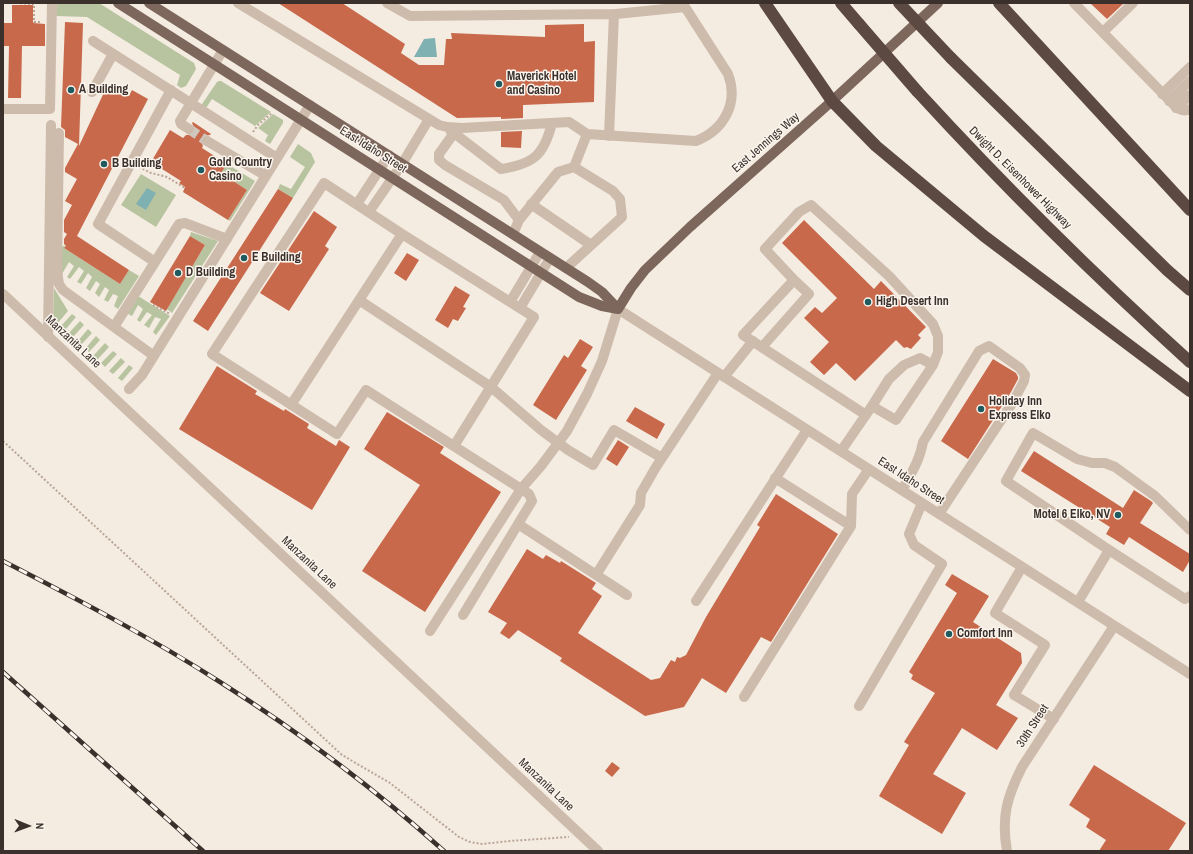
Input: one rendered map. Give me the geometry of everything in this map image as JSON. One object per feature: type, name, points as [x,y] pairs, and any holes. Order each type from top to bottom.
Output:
[{"type":"highway","points":[[765,3],[832,102],[876,146],[984,236],[1190,391]]},
{"type":"highway","name":"Dwight D. Eisenhower Highway","points":[[841,3],[917,91],[990,170],[1127,306],[1190,362]]},
{"type":"highway","points":[[899,3],[951,58],[1167,270],[1190,290]]},
{"type":"highway","points":[[999,3],[1190,210]]},
{"type":"main road","name":"East Idaho Street","points":[[118,3],[579,297],[602,306],[618,309]]},
{"type":"main road","name":"East Jennings Way","points":[[618,309],[631,288],[645,270],[668,248],[832,102],[938,3]]},
{"type":"main road","name":"East Idaho Street","points":[[154,4],[223,50],[598,289],[618,309]]},
{"type":"street","points":[[3,109],[50,109],[52,3]]},
{"type":"street","points":[[238,3],[439,125],[450,130],[501,169],[521,165],[539,154],[545,144],[552,123]]},
{"type":"street","points":[[387,3],[410,16],[614,14],[685,7],[728,74],[731,82],[732,97],[727,113],[715,131],[705,138],[696,141],[587,134],[569,122],[450,130]]},
{"type":"street","points":[[1074,3],[1169,101],[1183,110],[1190,110]]},
{"type":"street","points":[[1103,32],[1133,3]]},
{"type":"street","points":[[609,136],[614,14]]},
{"type":"street","points":[[93,41],[277,158]]},
{"type":"street","points":[[189,130],[181,124],[180,121],[223,50]]},
{"type":"street","points":[[92,92],[113,54]]},
{"type":"street","points":[[1169,101],[1190,67]]},
{"type":"street","points":[[1169,101],[1190,81]]},
{"type":"street","points":[[155,262],[98,224],[171,90]]},
{"type":"street","points":[[1169,101],[1190,95]]},
{"type":"street","points":[[130,389],[140,378],[154,356],[310,105]]},
{"type":"street","points":[[369,212],[393,178],[429,119]]},
{"type":"street","points":[[48,337],[51,125]]},
{"type":"street","points":[[450,130],[439,154],[439,160],[504,200],[519,220]]},
{"type":"street","points":[[59,134],[58,280],[63,290],[154,356]]},
{"type":"street","points":[[574,167],[587,134]]},
{"type":"street","points":[[207,141],[266,176]]},
{"type":"street","points":[[357,204],[389,156]]},
{"type":"street","points":[[513,234],[519,220],[558,172],[574,167],[613,190],[620,199],[622,217],[566,268]]},
{"type":"street","points":[[454,446],[534,317],[324,183],[212,354],[337,434],[366,390],[529,494],[532,501],[463,616]]},
{"type":"street","points":[[531,204],[591,245]]},
{"type":"street","points":[[762,347],[809,294],[765,249],[799,212],[811,205],[889,276],[933,324],[938,336],[938,352],[933,365],[896,420],[872,406]]},
{"type":"street","points":[[114,327],[172,234],[181,223],[185,223],[227,239]]},
{"type":"street","points":[[291,405],[402,234]]},
{"type":"street","points":[[510,302],[540,252]]},
{"type":"street","points":[[520,308],[550,258]]},
{"type":"street","points":[[794,280],[743,335],[866,415]]},
{"type":"street","name":"Manzanita Lane","points":[[3,294],[598,851]]},
{"type":"street","points":[[359,300],[491,387],[541,430],[558,443],[593,465],[614,430],[662,458]]},
{"type":"street","points":[[430,631],[522,490],[567,431],[587,394],[608,344],[618,309]]},
{"type":"street","name":"East Idaho Street","points":[[618,309],[1190,674]]},
{"type":"street","points":[[596,575],[640,505],[641,493],[662,458],[721,375],[753,341]]},
{"type":"street","points":[[902,490],[921,454],[923,442],[979,351],[989,346],[1020,368],[1025,375],[1024,381],[1013,402],[939,514]]},
{"type":"street","points":[[841,451],[889,379],[904,365],[920,358],[933,365]]},
{"type":"street","points":[[696,602],[807,430]]},
{"type":"street","points":[[1190,530],[1155,496],[1115,467],[1105,463],[1092,464],[1077,459],[1033,433],[1006,481],[1109,550],[1186,598],[1190,596]]},
{"type":"street","points":[[744,697],[851,526],[852,494],[869,469]]},
{"type":"street","points":[[775,478],[851,526]]},
{"type":"street","points":[[859,706],[942,564],[914,545],[910,534],[922,503]]},
{"type":"street","points":[[518,524],[627,594]]},
{"type":"street","points":[[1078,602],[1109,550]]},
{"type":"street","points":[[1022,567],[995,613],[1046,645],[1014,695],[1054,718]]},
{"type":"street","name":"30th Street","points":[[1007,851],[1004,835],[1005,811],[1012,788],[1022,767],[1114,626]]},
{"type":"path","points":[[16,3],[34,4],[34,22],[52,22]]},
{"type":"path","points":[[248,139],[258,125],[273,112]]},
{"type":"path","points":[[132,163],[151,173],[167,177],[185,188]]},
{"type":"path","points":[[153,305],[177,318]]},
{"type":"path","points":[[3,441],[342,755],[390,783],[459,837],[470,842],[482,844],[582,836]]},
{"type":"green space","points":[[57,3],[99,3],[194,63],[196,69],[186,86],[181,88],[177,85],[180,75],[87,17],[56,16]]},
{"type":"green space","points":[[219,81],[271,112],[255,126],[212,99],[204,111],[200,107]]},
{"type":"green space","points":[[273,114],[283,120],[283,123],[270,144],[265,141],[268,135],[258,128]]},
{"type":"green space","points":[[298,144],[311,153],[315,162],[293,198],[278,189],[280,184],[291,189],[305,167],[290,157]]},
{"type":"green space","points":[[227,164],[255,181],[230,221],[228,220],[247,190],[221,173]]},
{"type":"green space","points":[[141,174],[176,195],[156,227],[121,205]]},
{"type":"green space","points":[[191,232],[218,241],[172,313],[167,309],[205,245],[190,236]]},
{"type":"green space","points":[[66,246],[64,248],[120,284],[129,270],[139,276],[118,309],[114,306],[118,296],[113,294],[108,302],[104,300],[109,290],[105,287],[99,297],[95,293],[100,284],[96,281],[90,291],[86,288],[92,277],[88,273],[81,284],[77,282],[84,271],[79,267],[70,279],[67,277],[74,266],[69,262],[62,274],[61,248]]},
{"type":"green space","points":[[54,288],[68,311],[57,324],[53,321]]},
{"type":"green space","points":[[138,296],[170,316],[156,335],[153,332],[161,319],[155,317],[149,328],[144,325],[152,315],[147,312],[140,322],[137,320],[143,309],[138,305],[132,316],[128,314]]},
{"type":"green space","points":[[72,314],[76,317],[65,330],[61,326]]},
{"type":"green space","points":[[80,321],[84,325],[72,338],[68,334]]},
{"type":"green space","points":[[88,329],[92,333],[81,345],[77,342]]},
{"type":"green space","points":[[96,336],[100,340],[89,352],[85,349]]},
{"type":"green space","points":[[105,343],[109,347],[97,360],[93,356]]},
{"type":"green space","points":[[113,351],[117,354],[105,367],[101,363]]},
{"type":"green space","points":[[121,358],[125,362],[113,374],[109,371]]},
{"type":"green space","points":[[129,365],[133,368],[122,381],[118,378]]},
{"type":"water","points":[[435,38],[437,57],[414,57],[424,39]]},
{"type":"water","points":[[147,188],[156,193],[146,210],[136,204]]},
{"type":"building","name":"Maverick Hotel and Casino","points":[[278,3],[342,3],[405,44],[401,53],[419,65],[444,65],[446,39],[452,39],[451,33],[545,37],[545,25],[584,24],[584,42],[595,41],[594,102],[523,105],[523,118],[457,118]]},
{"type":"building","points":[[1090,3],[1124,3],[1107,19]]},
{"type":"building","points":[[12,5],[33,5],[33,23],[45,24],[45,46],[22,46],[21,98],[8,98],[9,46],[3,46],[3,23],[12,23]]},
{"type":"building","points":[[65,22],[83,23],[79,146],[107,86],[129,96],[132,90],[148,99],[77,236],[129,270],[120,284],[64,248],[66,246],[64,244],[64,239],[67,234],[64,232],[64,220],[72,205],[65,201],[77,179],[65,172],[65,168],[78,144],[65,137],[65,130],[61,127]]},
{"type":"building","name":"Gold Country Casino","points":[[193,122],[211,134],[204,136],[201,141],[203,146],[202,148],[227,164],[221,173],[247,190],[228,220],[183,192],[185,187],[179,183],[181,181],[151,162],[170,130],[183,138],[186,135],[192,135],[195,132]]},
{"type":"building","points":[[522,131],[521,148],[501,147],[501,132]]},
{"type":"building","name":"E Building","points":[[278,189],[293,198],[208,331],[193,321]]},
{"type":"building","points":[[314,211],[337,227],[325,246],[329,249],[289,311],[260,293]]},
{"type":"building","name":"High Desert Inn","points":[[804,220],[874,289],[881,281],[926,327],[918,335],[921,338],[911,349],[907,347],[904,348],[896,340],[855,381],[836,363],[824,375],[810,362],[829,342],[804,318],[815,307],[822,313],[837,298],[782,243]]},
{"type":"building","name":"D Building","points":[[190,236],[205,245],[166,311],[150,302]]},
{"type":"building","points":[[407,253],[419,260],[406,281],[394,273]]},
{"type":"building","points":[[455,286],[470,295],[463,307],[466,308],[458,321],[453,319],[448,328],[435,320]]},
{"type":"building","points":[[580,339],[593,347],[581,366],[587,370],[556,420],[533,405],[564,355],[568,358]]},
{"type":"building","name":"Holiday Inn Express Elko","points":[[993,359],[1016,373],[1018,379],[968,459],[941,441]]},
{"type":"building","points":[[217,366],[257,391],[255,394],[284,411],[285,409],[309,424],[307,428],[336,446],[339,440],[350,447],[312,510],[179,429]]},
{"type":"building","points":[[635,407],[665,424],[657,439],[626,421]]},
{"type":"building","points":[[387,412],[444,447],[440,453],[501,492],[425,612],[362,571],[420,485],[364,449]]},
{"type":"building","points":[[618,440],[629,447],[617,466],[606,459]]},
{"type":"building","name":"Motel 6 Elko, NV","points":[[1034,451],[1123,508],[1134,490],[1151,501],[1153,503],[1140,523],[1190,554],[1190,560],[1183,572],[1129,537],[1124,545],[1106,534],[1110,527],[1021,471]]},
{"type":"building","points":[[776,494],[838,534],[771,642],[761,637],[726,693],[702,678],[684,707],[645,716],[560,661],[562,658],[518,630],[509,639],[500,633],[507,623],[488,612],[527,549],[543,559],[546,555],[560,563],[561,561],[596,583],[592,589],[602,596],[578,633],[651,680],[660,678],[671,660],[675,662],[677,657],[680,658],[686,655],[706,617],[760,527],[757,525]]},
{"type":"building","points":[[952,574],[989,596],[973,622],[1021,653],[1022,663],[996,705],[1018,718],[997,750],[962,728],[933,774],[966,793],[942,834],[879,796],[909,745],[904,742],[935,693],[911,679],[913,675],[909,672],[957,593],[945,585]]},
{"type":"building","points":[[612,762],[620,768],[612,777],[605,771]]},
{"type":"building","points":[[1094,765],[1186,823],[1168,851],[1099,851],[1106,840],[1086,827],[1090,819],[1069,805]]},
{"type":"tunnel","points":[[189,129],[207,141]]},
{"type":"railway","points":[[3,561],[140,634],[194,665],[249,701],[364,783],[444,851]]},
{"type":"railway","points":[[3,672],[203,851]]},
{"type":"place","name":"Maverick Hotel and Casino","points":[[499,84]]},
{"type":"place","name":"A Building","points":[[71,90]]},
{"type":"place","name":"B Building","points":[[104,164]]},
{"type":"place","name":"Gold Country Casino","points":[[201,170]]},
{"type":"place","name":"E Building","points":[[244,258]]},
{"type":"place","name":"D Building","points":[[178,273]]},
{"type":"place","name":"High Desert Inn","points":[[868,302]]},
{"type":"place","name":"Holiday Inn Express Elko","points":[[981,409]]},
{"type":"place","name":"Motel 6 Elko, NV","points":[[1118,515]]},
{"type":"place","name":"Comfort Inn","points":[[949,634]]}]
